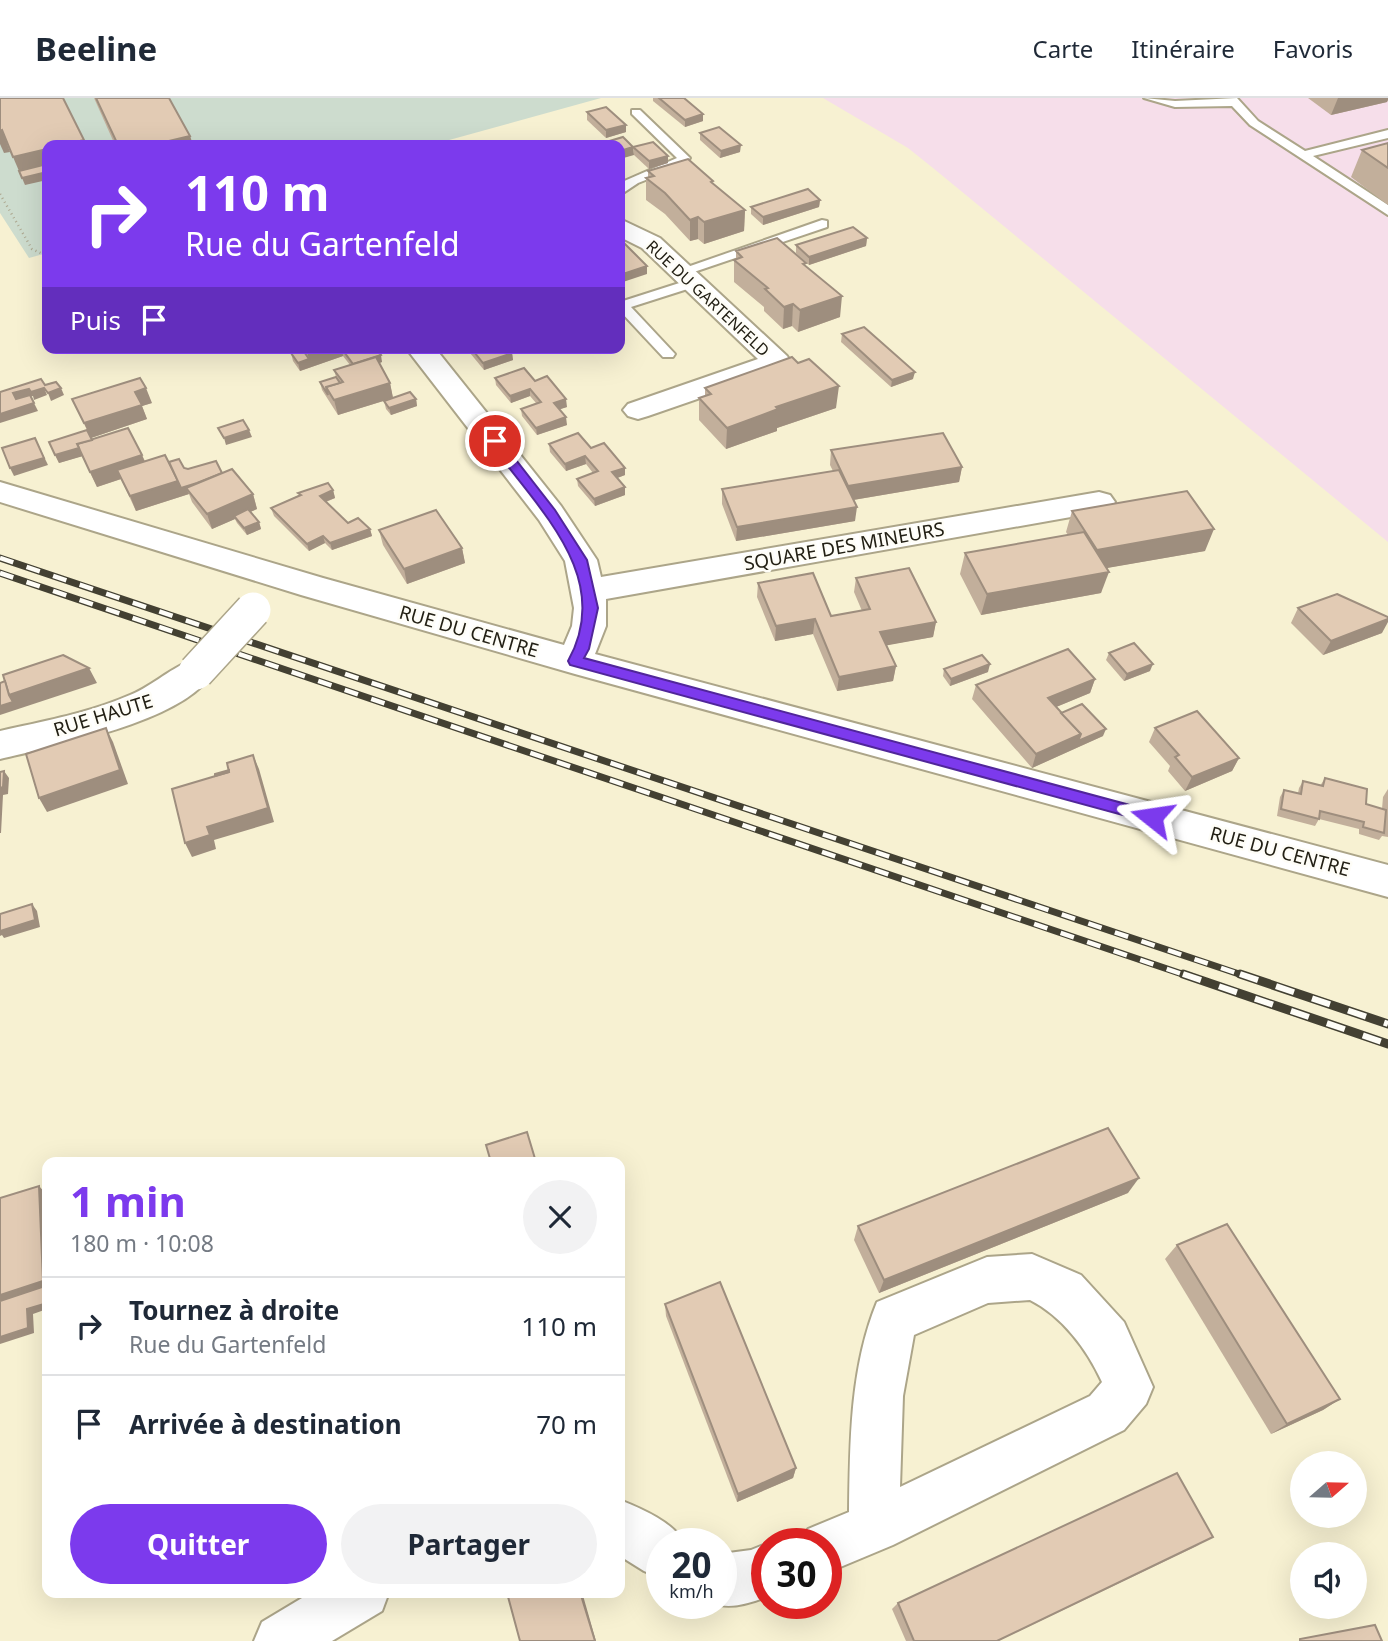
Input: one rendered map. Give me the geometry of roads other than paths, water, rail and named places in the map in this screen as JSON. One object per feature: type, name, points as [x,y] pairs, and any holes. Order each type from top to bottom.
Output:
[{"type":"street","name":"RUE DU GARTENFELD","points":[[625,229],[644,237],[777,362],[638,410]]},
{"type":"street","points":[[426,354],[567,535],[581,560],[591,608],[589,626],[575,661]]},
{"type":"street","name":"RUE DU CENTRE","points":[[0,492],[313,587],[575,661],[1388,881]]},
{"type":"street","name":"SQUARE DES MINEURS","points":[[589,590],[1099,502]]},
{"type":"street","name":"RUE HAUTE","points":[[0,745],[129,711],[176,690],[253,610],[280,575]]},
{"type":"street","points":[[842,1540],[875,1527],[1107,1413],[1129,1387],[1107,1339],[1064,1292],[1032,1278],[987,1280],[894,1319],[883,1354],[876,1417],[875,1527]]},
{"type":"street","points":[[625,1529],[646,1543]]},
{"type":"street","points":[[281,1641],[353,1598]]},
{"type":"lane","points":[[1150,98],[1175,104],[1233,100],[1254,123],[1388,211]]},
{"type":"lane","points":[[625,184],[678,164],[684,158],[636,113]]},
{"type":"lane","points":[[1303,155],[1388,134]]},
{"type":"lane","points":[[625,305],[822,224]]},
{"type":"lane","points":[[625,309],[667,354]]},
{"type":"railway","points":[[0,558],[1245,976]]},
{"type":"railway","points":[[0,573],[1188,976]]},
{"type":"railway","points":[[1183,974],[1388,1044]]},
{"type":"railway","points":[[1240,974],[1388,1024]]}]
